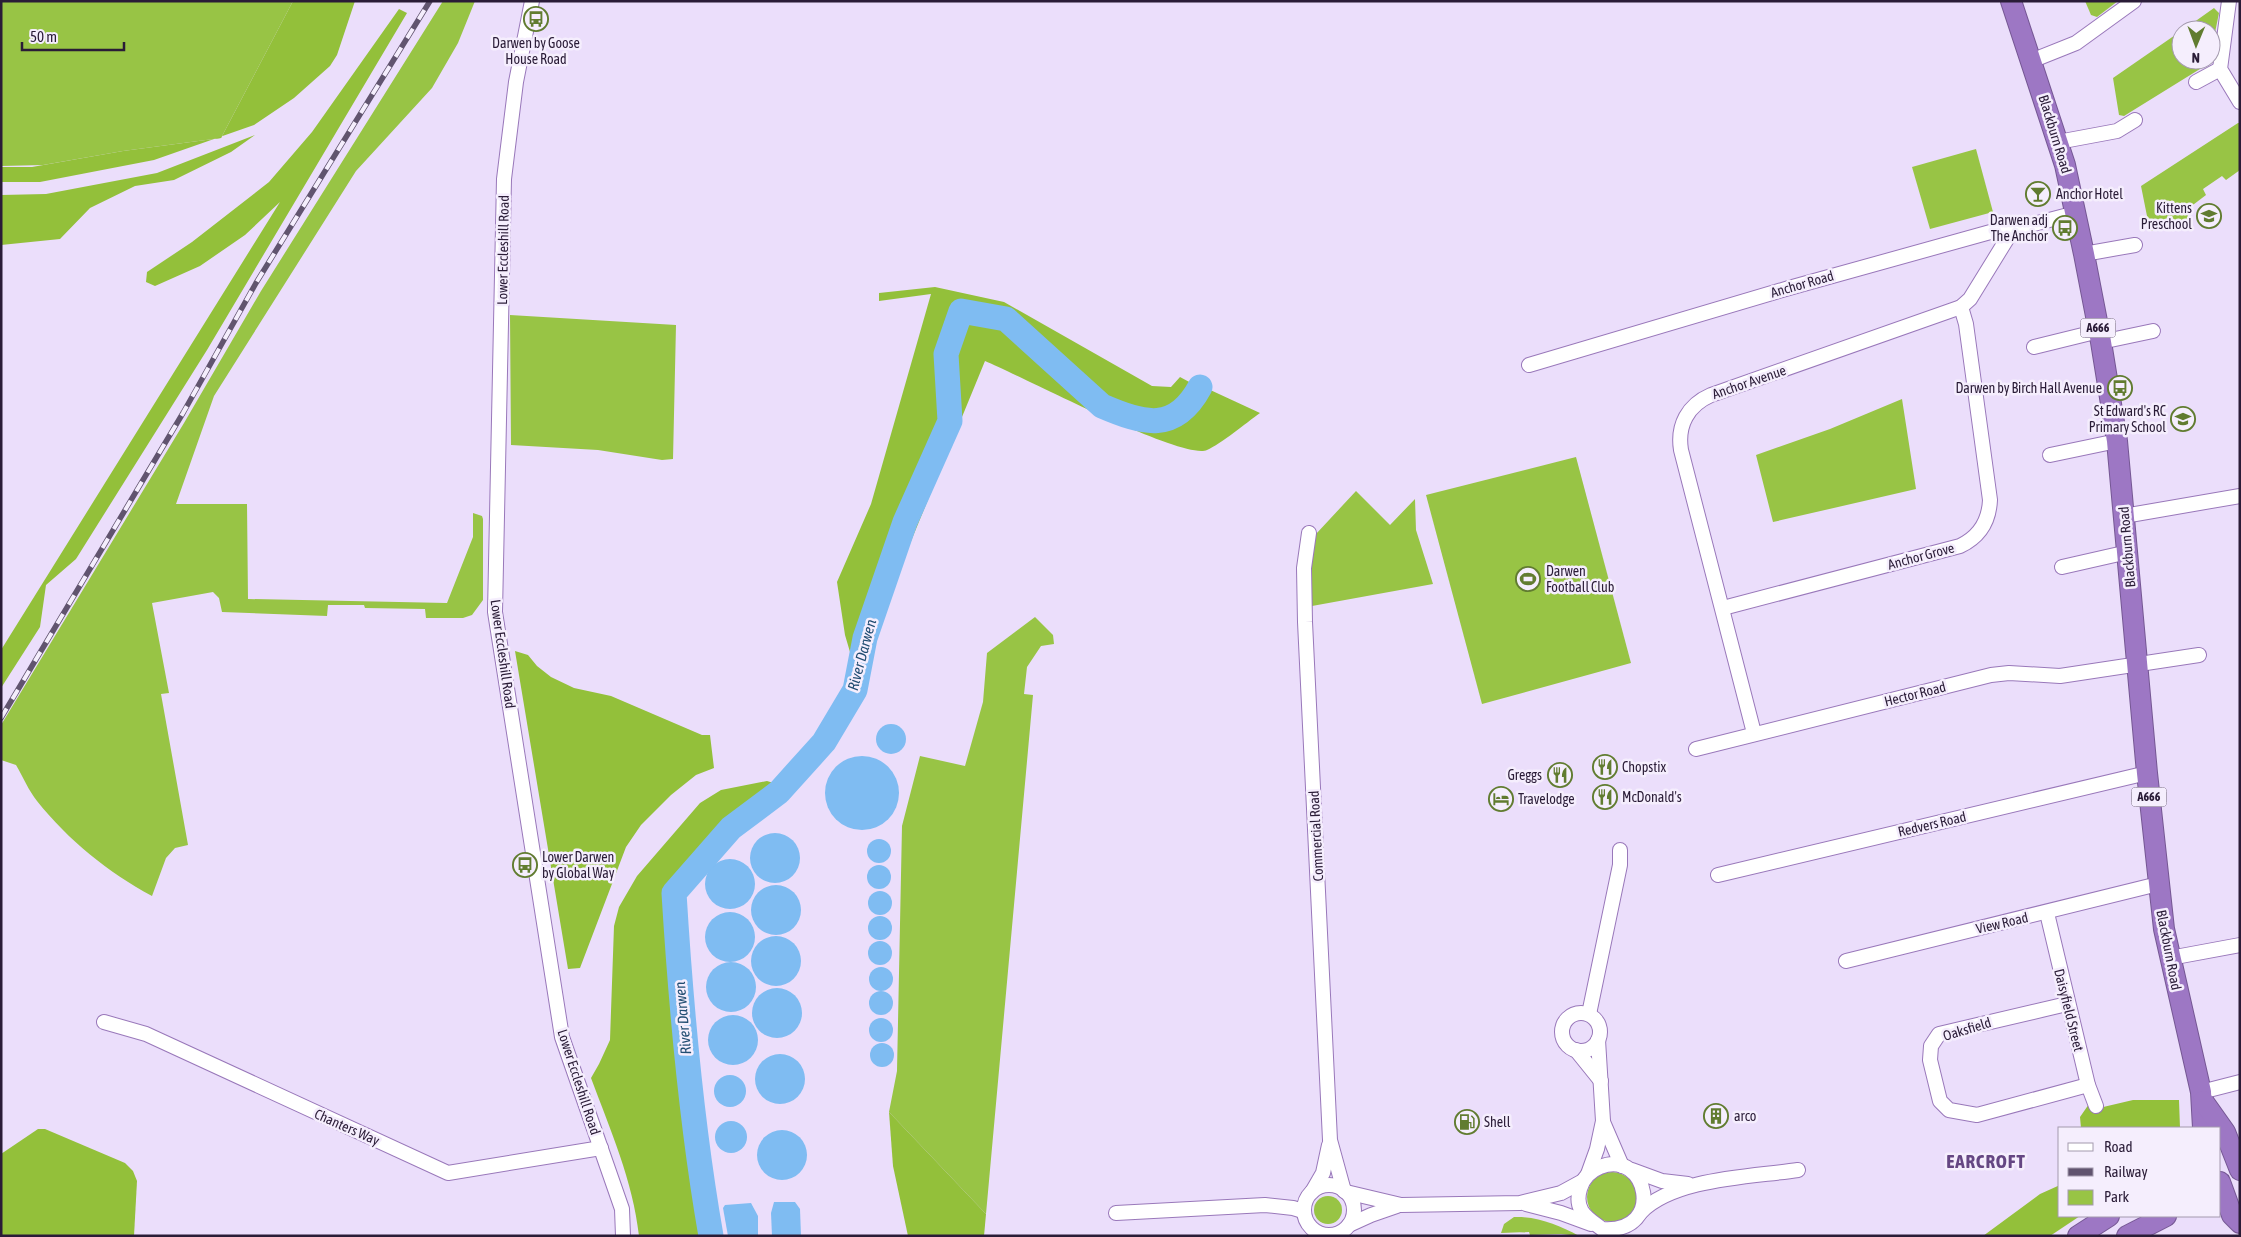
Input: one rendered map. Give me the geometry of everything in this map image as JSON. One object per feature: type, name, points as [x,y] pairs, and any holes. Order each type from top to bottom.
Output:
[{"type":"highway","name":"Blackburn Road","points":[[2011,1],[2058,142],[2076,213],[2100,336],[2117,441],[2128,552],[2136,664],[2158,884],[2170,958],[2202,1114],[2219,1127]]},
{"type":"highway","name":"Blackburn Road","points":[[2221,1129],[2225,1132],[2232,1167]]},
{"type":"highway","points":[[2078,1236],[2107,1217]]},
{"type":"highway","points":[[2127,1236],[2164,1217]]},
{"type":"street","name":"Lower Eccleshill Road","points":[[532,1],[516,82],[504,179],[495,612],[562,1038],[622,1209],[623,1236]]},
{"type":"street","points":[[2032,60],[2076,43],[2134,1]]},
{"type":"street","points":[[2221,61],[2229,1]]},
{"type":"street","points":[[2196,82],[2218,70]]},
{"type":"street","points":[[2221,70],[2240,102]]},
{"type":"street","points":[[2058,142],[2117,130],[2135,120]]},
{"type":"street","name":"Anchor Road","points":[[1529,365],[1780,290],[1994,231],[2010,234],[2019,228],[2076,213]]},
{"type":"street","name":"Anchor Avenue","points":[[1754,733],[1681,450],[1680,431],[1688,413],[1698,402],[1711,394],[1961,306],[1970,299],[2010,234]]},
{"type":"street","points":[[2084,254],[2135,245]]},
{"type":"street","name":"Anchor Grove","points":[[1723,608],[1960,546],[1980,532],[1988,517],[1990,500],[1966,324],[1961,306]]},
{"type":"street","points":[[2034,347],[2100,336],[2153,332]]},
{"type":"street","points":[[2050,455],[2117,441]]},
{"type":"street","points":[[2124,516],[2240,496]]},
{"type":"street","name":"Commercial Road","points":[[1309,533],[1304,568],[1305,622],[1330,1140],[1345,1191]]},
{"type":"street","points":[[2062,567],[2128,552]]},
{"type":"street","name":"Hector Road","points":[[1696,749],[1991,675],[2009,673],[2060,676],[2200,655]]},
{"type":"street","name":"Redvers Road","points":[[1718,874],[2147,773]]},
{"type":"street","points":[[1589,1014],[1620,866],[1620,850]]},
{"type":"street","name":"View Road","points":[[1846,961],[2047,913],[2158,884]]},
{"type":"street","name":"Daisyfield Street","points":[[2047,913],[2067,1004],[2088,1085],[2096,1106]]},
{"type":"street","points":[[2170,958],[2240,945]]},
{"type":"street","name":"Oaksfield","points":[[2067,1004],[1939,1034],[1931,1046],[1930,1060],[1940,1101],[1949,1110],[1977,1115],[2088,1085]]},
{"type":"street","points":[[1601,1082],[1576,1050],[1564,1042],[1561,1030],[1563,1023],[1577,1012],[1589,1014],[1594,1018],[1599,1027],[1598,1040],[1601,1082],[1603,1121],[1597,1149],[1579,1191],[1579,1201],[1587,1219],[1603,1230]]},
{"type":"street","name":"Chanters Way","points":[[104,1022],[146,1034],[448,1173],[601,1148]]},
{"type":"street","points":[[1576,1050],[1589,1049],[1598,1040]]},
{"type":"street","points":[[2202,1114],[2240,1082]]},
{"type":"street","points":[[1603,1121],[1624,1167],[1638,1178],[1644,1192],[1638,1216],[1630,1236]]},
{"type":"street","name":"Commercial Road","points":[[1310,1195],[1323,1173],[1330,1140]]},
{"type":"street","points":[[1400,1205],[1371,1214],[1345,1230],[1330,1235],[1313,1231],[1304,1211],[1310,1195],[1322,1186],[1330,1186],[1400,1205],[1520,1203],[1561,1193],[1604,1165],[1624,1167],[1662,1181],[1696,1184]]},
{"type":"street","points":[[1520,1203],[1561,1213],[1603,1230],[1615,1230],[1626,1226],[1661,1197],[1696,1184],[1798,1170]]},
{"type":"street","points":[[1345,1191],[1353,1204],[1353,1219],[1345,1230]]},
{"type":"street","points":[[1116,1214],[1265,1205],[1304,1211]]},
{"type":"green space","points":[[1,1],[293,1],[221,138],[123,151],[43,165],[1,166]]},
{"type":"green space","points":[[293,1],[355,1],[337,55],[330,66],[294,98],[254,125],[222,136]]},
{"type":"green space","points":[[443,1],[475,1],[458,43],[432,88],[356,171],[214,396],[176,504],[247,504],[248,599],[447,603],[473,537],[473,513],[482,516],[483,519],[483,600],[472,615],[463,618],[426,618],[425,609],[365,608],[364,605],[328,605],[327,616],[222,612],[219,598],[213,592],[152,603],[169,693],[161,694],[188,845],[175,848],[166,858],[152,896],[105,866],[49,816],[34,797],[16,765],[1,760],[1,725],[184,423],[261,291]]},
{"type":"green space","points":[[2085,1],[2118,1],[2097,17],[2091,15]]},
{"type":"green space","points":[[2214,8],[2219,13],[2218,20],[2197,20]]},
{"type":"green space","points":[[399,9],[407,13],[207,350],[76,559],[46,585],[40,627],[1,688],[1,650],[280,202],[245,235],[200,266],[155,286],[146,282],[147,272],[192,242],[269,182],[312,132]]},
{"type":"green space","points":[[2171,38],[2171,70],[2198,70],[2124,116],[2119,115],[2113,78]]},
{"type":"green space","points":[[2240,123],[2240,170],[2226,180],[2222,176],[2203,189],[2206,195],[2185,211],[2191,221],[2188,225],[2150,231],[2141,186]]},
{"type":"green space","points":[[255,135],[231,152],[174,180],[135,186],[90,208],[60,239],[1,245],[1,195],[46,194],[157,173]]},
{"type":"green space","points":[[214,139],[154,160],[40,182],[1,182],[1,167],[32,167],[123,151]]},
{"type":"green space","points":[[1976,149],[1993,212],[1930,229],[1912,167]]},
{"type":"green space","points":[[935,287],[1004,302],[1152,386],[1171,387],[1180,377],[1193,384],[1174,404],[1158,412],[1140,414],[1106,398],[1007,313],[958,301],[939,352],[944,421],[850,652],[845,635],[837,582],[871,504],[931,294],[879,301],[879,293]]},
{"type":"green space","points":[[510,315],[676,325],[673,459],[662,460],[598,450],[511,445]]},
{"type":"green space","points":[[964,317],[983,318],[998,321],[1005,325],[1086,397],[1122,418],[1141,423],[1160,423],[1175,419],[1193,407],[1206,388],[1260,413],[1213,447],[1207,450],[1192,450],[1167,443],[1100,415],[985,361],[886,602],[910,530],[955,422],[951,354]]},
{"type":"green space","points":[[1902,399],[1916,489],[1773,522],[1756,455],[1830,429]]},
{"type":"green space","name":"Darwen Football Club","points":[[1576,457],[1631,663],[1482,704],[1426,495]]},
{"type":"green space","points":[[1356,491],[1390,525],[1415,499],[1416,530],[1433,584],[1312,606],[1309,562],[1316,534]]},
{"type":"green space","points":[[1035,617],[1053,635],[1054,644],[1041,646],[1027,667],[1024,694],[1033,695],[986,1214],[889,1112],[897,1071],[902,826],[920,756],[965,766],[983,702],[987,653]]},
{"type":"green space","points":[[515,651],[528,655],[537,666],[551,677],[574,688],[611,696],[702,735],[710,735],[714,768],[696,775],[671,795],[641,825],[626,847],[580,968],[568,969]]},
{"type":"green space","points":[[767,781],[780,785],[728,824],[666,892],[674,1039],[704,1236],[639,1236],[632,1195],[626,1175],[591,1078],[610,1040],[614,926],[619,907],[637,876],[700,803],[721,790]]},
{"type":"green space","points":[[2133,1100],[2179,1100],[2180,1127],[2081,1127],[2080,1117],[2089,1104],[2099,1108]]},
{"type":"green space","points":[[889,1112],[986,1214],[984,1236],[908,1236],[893,1166]]},
{"type":"green space","points":[[38,1129],[45,1129],[125,1163],[133,1171],[137,1181],[134,1236],[1,1236],[1,1154]]},
{"type":"green space","points":[[1612,1172],[1622,1174],[1630,1179],[1635,1187],[1637,1197],[1635,1207],[1630,1215],[1622,1220],[1612,1222],[1602,1220],[1594,1215],[1589,1207],[1587,1197],[1589,1187],[1594,1179],[1602,1174]]},
{"type":"green space","points":[[2058,1186],[2058,1217],[2078,1217],[2050,1236],[1983,1236],[2040,1194]]},
{"type":"green space","points":[[1328,1196],[1338,1200],[1342,1210],[1338,1220],[1328,1224],[1318,1220],[1314,1210],[1318,1200]]},
{"type":"green space","points":[[1514,1217],[1548,1222],[1579,1236],[1561,1234],[1530,1235],[1529,1232],[1501,1233],[1504,1224]]},
{"type":"water","points":[[891,724],[902,728],[906,739],[902,750],[891,754],[880,750],[876,739],[880,728]]},
{"type":"water","points":[[855,756],[869,756],[883,762],[893,772],[899,786],[897,807],[883,824],[869,830],[855,830],[841,824],[831,814],[825,800],[825,786],[831,772],[841,762]]},
{"type":"water","points":[[775,833],[789,837],[796,844],[800,858],[796,872],[789,879],[775,883],[761,879],[754,872],[750,858],[754,844],[761,837]]},
{"type":"water","points":[[879,839],[887,843],[891,851],[887,859],[879,863],[871,859],[867,851],[871,843]]},
{"type":"water","points":[[730,859],[744,863],[751,870],[755,884],[751,898],[744,905],[730,909],[716,905],[709,898],[705,884],[709,870],[716,863]]},
{"type":"water","points":[[879,865],[887,869],[891,877],[887,885],[879,889],[871,885],[867,877],[871,869]]},
{"type":"water","points":[[776,885],[790,889],[797,896],[801,910],[797,924],[790,931],[776,935],[762,931],[755,924],[751,910],[755,896],[762,889]]},
{"type":"water","points":[[880,891],[888,895],[892,903],[888,911],[880,915],[872,911],[868,903],[872,895]]},
{"type":"water","points":[[730,912],[744,916],[751,923],[755,937],[751,951],[744,958],[730,962],[716,958],[709,951],[705,937],[709,923],[716,916]]},
{"type":"water","points":[[880,916],[888,920],[892,928],[888,936],[880,940],[872,936],[868,928],[872,920]]},
{"type":"water","points":[[776,936],[790,940],[797,947],[801,961],[797,975],[790,982],[776,986],[762,982],[755,975],[751,961],[755,947],[762,940]]},
{"type":"water","points":[[880,941],[888,945],[892,953],[888,961],[880,965],[872,961],[868,953],[872,945]]},
{"type":"water","points":[[731,962],[745,966],[752,973],[756,987],[752,1001],[745,1008],[731,1012],[717,1008],[710,1001],[706,987],[710,973],[717,966]]},
{"type":"water","points":[[881,967],[889,971],[893,979],[889,987],[881,991],[873,987],[869,979],[873,971]]},
{"type":"water","points":[[777,988],[791,992],[798,999],[802,1013],[798,1027],[791,1034],[777,1038],[763,1034],[756,1027],[752,1013],[756,999],[763,992]]},
{"type":"water","points":[[881,991],[889,995],[893,1003],[889,1011],[881,1015],[873,1011],[869,1003],[873,995]]},
{"type":"water","points":[[733,1015],[747,1019],[754,1026],[758,1040],[754,1054],[747,1061],[733,1065],[719,1061],[712,1054],[708,1040],[712,1026],[719,1019]]},
{"type":"water","points":[[881,1018],[889,1022],[893,1030],[889,1038],[881,1042],[873,1038],[869,1030],[873,1022]]},
{"type":"water","points":[[882,1043],[890,1047],[894,1055],[890,1063],[882,1067],[874,1063],[870,1055],[874,1047]]},
{"type":"water","points":[[780,1054],[794,1058],[801,1065],[805,1079],[801,1093],[794,1100],[780,1104],[766,1100],[759,1093],[755,1079],[759,1065],[766,1058]]},
{"type":"water","points":[[730,1075],[736,1076],[741,1080],[745,1085],[745,1097],[741,1102],[736,1106],[730,1107],[724,1106],[719,1102],[715,1097],[714,1091],[715,1085],[719,1080],[724,1076]]},
{"type":"water","points":[[731,1121],[737,1122],[742,1126],[746,1131],[746,1143],[742,1148],[737,1152],[731,1153],[725,1152],[720,1148],[716,1143],[715,1137],[716,1131],[720,1126],[725,1122]]},
{"type":"water","points":[[782,1130],[796,1134],[803,1141],[807,1155],[803,1169],[796,1176],[782,1180],[768,1176],[761,1169],[757,1155],[761,1141],[768,1134]]},
{"type":"water","points":[[774,1202],[795,1202],[800,1209],[801,1236],[772,1236],[771,1213]]},
{"type":"water","points":[[751,1203],[758,1216],[758,1236],[728,1236],[723,1208],[725,1205]]},
{"type":"waterway","name":"River Darwen","points":[[711,1236],[688,1065],[674,893],[731,828],[779,792],[824,742],[855,690],[865,638],[905,522],[950,421],[946,354],[961,311],[1006,319],[1102,406],[1132,417],[1145,420],[1169,418],[1180,412],[1190,402],[1200,387]]},
{"type":"railway","points":[[1,718],[183,413],[256,283],[430,1]]},
{"type":"place","name":"Darwen by Goose House Road","points":[[536,19]]},
{"type":"place","name":"Anchor Hotel","points":[[2038,194]]},
{"type":"place","name":"Kittens Preschool","points":[[2209,216]]},
{"type":"place","name":"Darwen adj The Anchor","points":[[2065,228]]},
{"type":"place","name":"Darwen by Birch Hall Avenue","points":[[2120,388]]},
{"type":"place","name":"St Edward's RC Primary School","points":[[2183,419]]},
{"type":"place","name":"Darwen Football Club","points":[[1528,579]]},
{"type":"place","name":"Chopstix","points":[[1605,767]]},
{"type":"place","name":"Greggs","points":[[1560,775]]},
{"type":"place","name":"McDonald's","points":[[1605,797]]},
{"type":"place","name":"Travelodge","points":[[1501,799]]},
{"type":"place","name":"Lower Darwen by Global Way","points":[[525,865]]},
{"type":"place","name":"arco","points":[[1716,1116]]},
{"type":"place","name":"Shell","points":[[1467,1122]]},
{"type":"district","name":"EARCROFT","points":[[1986,1161]]}]
